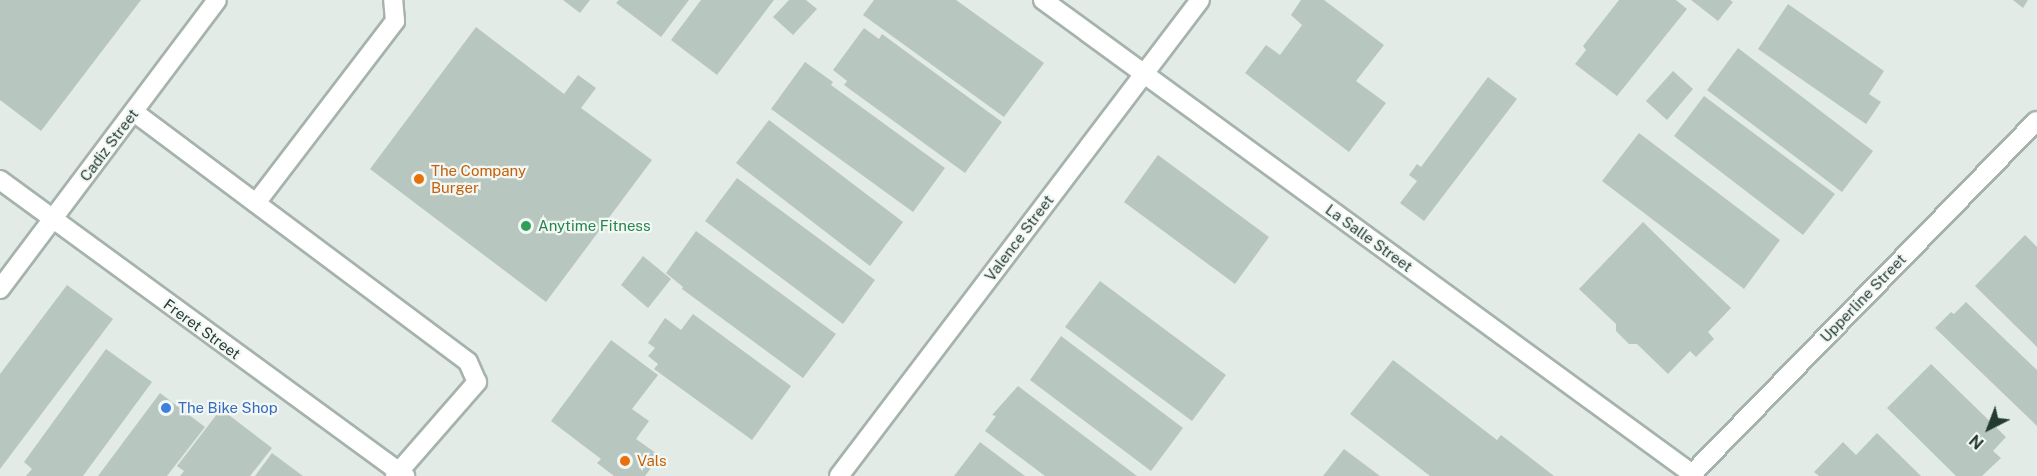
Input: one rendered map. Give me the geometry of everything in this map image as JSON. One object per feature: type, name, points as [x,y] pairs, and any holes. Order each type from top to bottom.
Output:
[{"type":"street","name":"Cadiz Street","points":[[0,289],[217,0]]},
{"type":"street","points":[[256,203],[395,21],[393,0]]},
{"type":"street","name":"La Salle Street","points":[[1043,0],[1693,475]]},
{"type":"street","name":"Valence Street","points":[[839,476],[1200,0]]},
{"type":"street","points":[[134,111],[468,362],[477,382],[400,474]]},
{"type":"street","name":"Upperline Street","points":[[1693,475],[2037,121]]},
{"type":"street","name":"Freret Street","points":[[0,180],[400,474]]},
{"type":"building","points":[[0,0],[141,0],[41,131],[0,100]]},
{"type":"building","points":[[563,0],[590,0],[580,13]]},
{"type":"building","points":[[619,0],[689,0],[661,37],[616,3]]},
{"type":"building","points":[[701,0],[774,0],[717,75],[671,40]]},
{"type":"building","points":[[789,0],[806,0],[817,9],[793,35],[773,17]]},
{"type":"building","points":[[874,0],[956,0],[1044,63],[1004,117],[863,15]]},
{"type":"building","points":[[1301,0],[1324,0],[1384,45],[1356,81],[1386,103],[1349,152],[1245,73],[1266,45],[1280,55],[1302,25],[1291,15]]},
{"type":"building","points":[[1619,0],[1676,0],[1687,9],[1617,96],[1575,64],[1586,50],[1583,46]]},
{"type":"building","points":[[1691,0],[1730,0],[1733,2],[1718,21]]},
{"type":"building","points":[[2013,0],[2028,0],[2023,8]]},
{"type":"building","points":[[1788,4],[1884,71],[1869,94],[1881,102],[1866,124],[1758,49]]},
{"type":"building","points":[[476,27],[564,94],[578,75],[596,88],[581,108],[652,160],[546,302],[370,169]]},
{"type":"building","points":[[864,28],[879,39],[882,34],[1002,122],[965,173],[844,85],[847,81],[833,70]]},
{"type":"building","points":[[1738,48],[1873,151],[1842,192],[1707,90]]},
{"type":"building","points":[[805,62],[833,82],[831,85],[945,168],[913,212],[771,109]]},
{"type":"building","points":[[1673,71],[1693,89],[1667,120],[1646,101]]},
{"type":"building","points":[[1488,77],[1517,99],[1424,221],[1400,203],[1417,181],[1409,175],[1417,164],[1421,167]]},
{"type":"building","points":[[1704,96],[1835,194],[1803,235],[1674,136]]},
{"type":"building","points":[[769,120],[903,222],[870,266],[736,163]]},
{"type":"building","points":[[1639,133],[1780,240],[1744,289],[1602,181]]},
{"type":"building","points":[[1158,155],[1269,237],[1235,284],[1124,202]]},
{"type":"building","points":[[737,178],[875,280],[843,324],[705,221]]},
{"type":"building","points":[[1643,222],[1731,308],[1708,332],[1714,339],[1696,357],[1690,351],[1668,374],[1637,344],[1629,344],[1616,331],[1616,324],[1579,289]]},
{"type":"building","points":[[696,231],[836,334],[803,378],[682,289],[683,287],[666,273]]},
{"type":"building","points":[[2025,235],[2037,247],[2037,347],[1975,286]]},
{"type":"building","points":[[643,256],[671,279],[648,308],[621,285]]},
{"type":"building","points":[[1100,281],[1226,375],[1192,421],[1065,327]]},
{"type":"building","points":[[67,285],[113,319],[0,469],[0,374]]},
{"type":"building","points":[[1966,302],[2037,370],[2037,426],[1935,328],[1951,312],[1954,314]]},
{"type":"building","points":[[693,314],[791,386],[752,440],[654,369],[658,364],[648,356],[655,348],[648,343],[665,318],[681,330]]},
{"type":"building","points":[[1061,336],[1183,428],[1151,471],[1030,380]]},
{"type":"building","points":[[611,340],[658,375],[632,409],[649,421],[636,439],[660,456],[645,476],[614,476],[597,463],[601,459],[551,421]]},
{"type":"building","points":[[106,349],[152,382],[83,476],[26,476],[32,469],[24,462]]},
{"type":"building","points":[[1393,360],[1497,440],[1501,435],[1554,476],[1430,476],[1350,414]]},
{"type":"building","points":[[1931,364],[2006,437],[1993,451],[2001,458],[1982,476],[1956,476],[1887,408]]},
{"type":"building","points":[[1018,386],[1137,476],[1045,476],[985,431],[996,416],[992,415]]},
{"type":"building","points":[[160,393],[205,427],[167,476],[98,476]]},
{"type":"building","points":[[221,409],[272,448],[250,476],[180,476],[184,471],[177,466]]},
{"type":"building","points":[[1877,433],[1921,476],[1819,476],[1814,472],[1843,442],[1856,455]]},
{"type":"building","points":[[980,442],[1025,476],[954,476]]},
{"type":"building","points":[[1344,449],[1380,476],[1323,476]]},
{"type":"building","points":[[272,453],[303,476],[255,476]]},
{"type":"place","name":"The Company Burger","points":[[419,179]]},
{"type":"place","name":"Anytime Fitness","points":[[526,226]]},
{"type":"place","name":"The Bike Shop","points":[[166,408]]},
{"type":"place","name":"Vals","points":[[625,461]]}]
